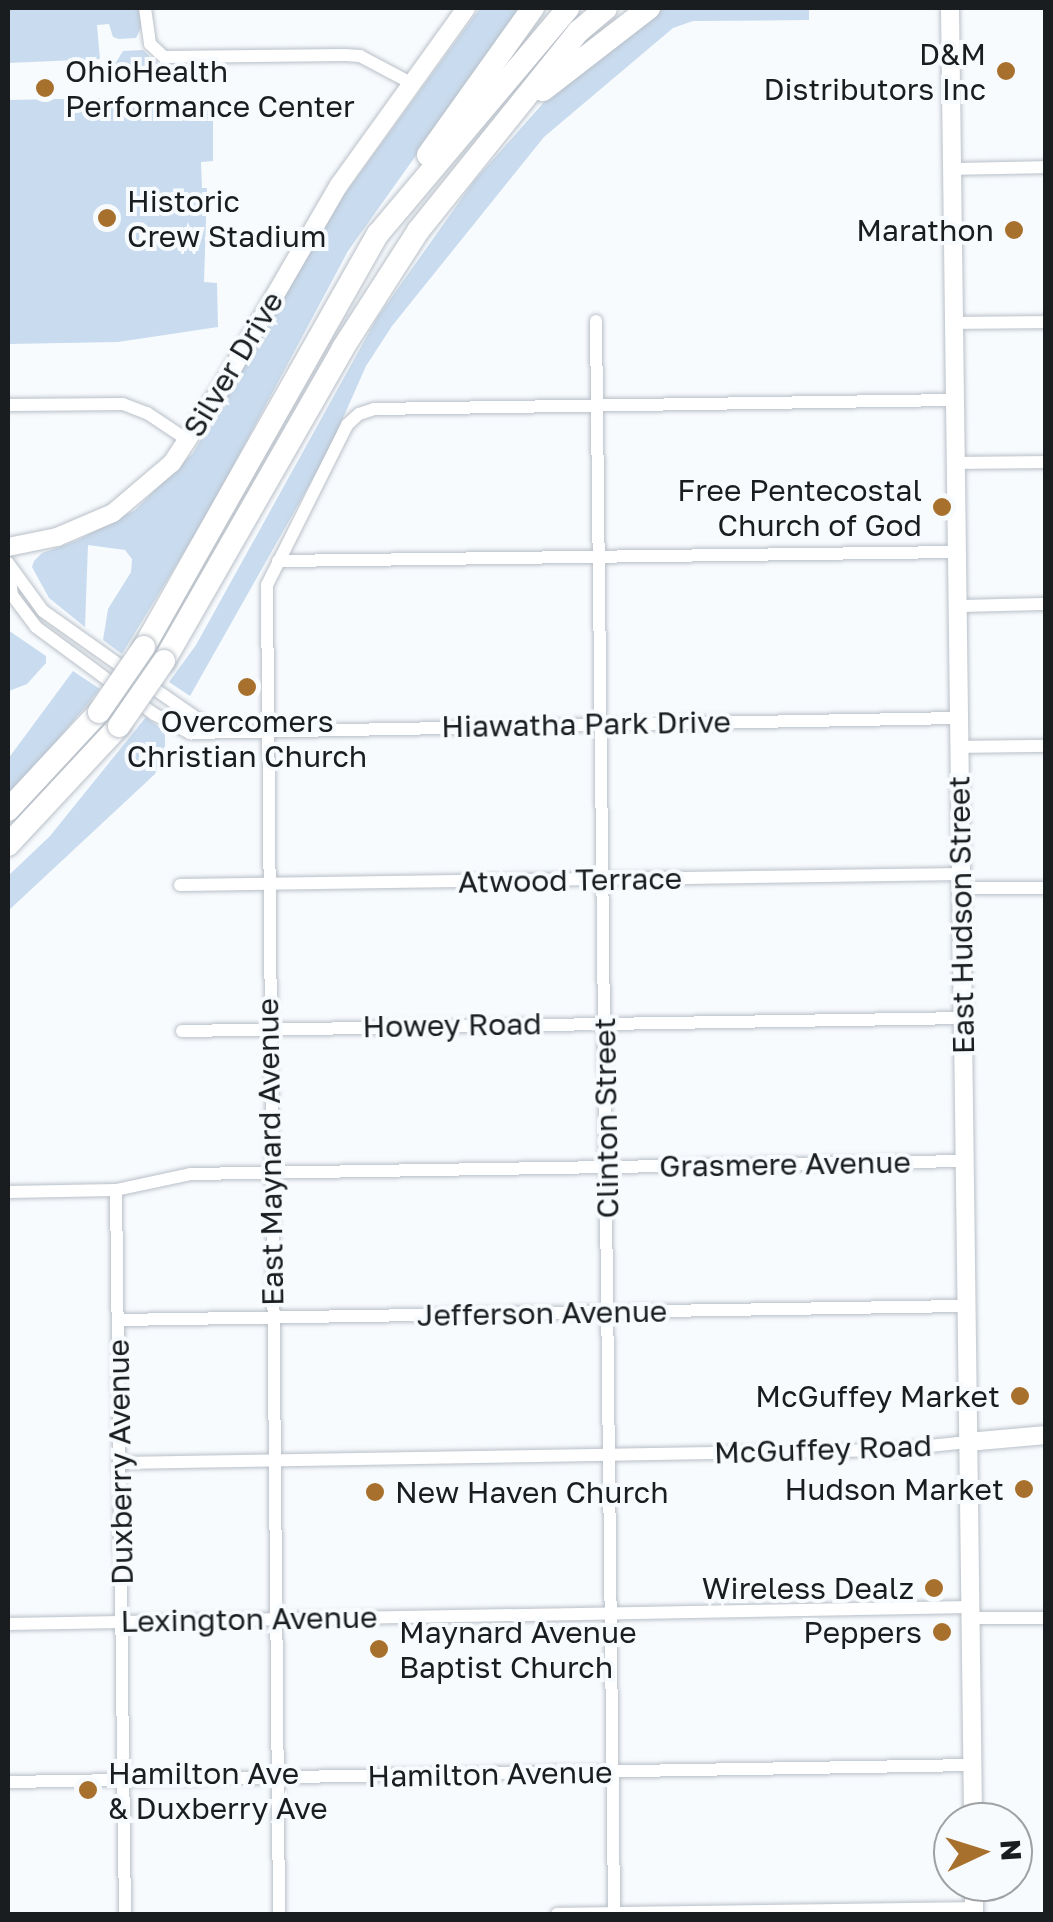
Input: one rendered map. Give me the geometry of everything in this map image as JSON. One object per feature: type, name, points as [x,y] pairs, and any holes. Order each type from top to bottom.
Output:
[{"type":"highway","points":[[8,810],[99,712],[144,647],[378,234],[450,118],[533,8]]},
{"type":"highway","points":[[378,234],[568,8]]},
{"type":"highway","points":[[8,846],[119,726],[164,661],[354,332],[418,231],[580,31],[606,8]]},
{"type":"highway","points":[[490,141],[539,94],[649,8]]},
{"type":"main road","name":"Silver Drive","points":[[8,547],[57,537],[113,513],[148,486],[189,441],[339,185],[409,82],[466,8]]},
{"type":"main road","name":"East Hudson Street","points":[[950,8],[973,1802]]},
{"type":"main road","name":"McGuffey Road","points":[[968,1442],[1046,1435]]},
{"type":"street","points":[[145,8],[150,44],[164,58],[345,54],[360,56],[409,82]]},
{"type":"street","points":[[952,169],[1046,167]]},
{"type":"street","name":"Clinton Street","points":[[596,321],[614,1914]]},
{"type":"street","points":[[954,323],[1046,322]]},
{"type":"street","points":[[598,406],[955,400]]},
{"type":"street","points":[[8,406],[123,404],[146,412],[189,441]]},
{"type":"street","name":"East Maynard Avenue","points":[[279,1914],[268,1028],[267,584],[347,425],[358,414],[374,410],[598,406]]},
{"type":"street","points":[[956,464],[1046,462]]},
{"type":"street","points":[[278,562],[957,552]]},
{"type":"street","name":"Hiawatha Park Drive","points":[[8,564],[12,595],[22,612],[74,658],[178,729],[190,733],[959,718]]},
{"type":"street","name":"Hiawatha Park Drive","points":[[8,564],[43,611],[214,730]]},
{"type":"street","points":[[958,606],[1046,604]]},
{"type":"street","points":[[959,747],[1046,746]]},
{"type":"street","name":"Atwood Terrace","points":[[180,885],[961,881],[1046,888]]},
{"type":"street","name":"Howey Road","points":[[182,1032],[962,1018]]},
{"type":"street","name":"Grasmere Avenue","points":[[8,1192],[116,1190],[191,1174],[964,1161]]},
{"type":"street","name":"Duxberry Avenue","points":[[116,1190],[125,1914]]},
{"type":"street","name":"Jefferson Avenue","points":[[118,1320],[966,1306]]},
{"type":"street","name":"McGuffey Road","points":[[120,1463],[891,1450],[968,1442]]},
{"type":"street","name":"Lexington Avenue","points":[[8,1624],[611,1613],[970,1613],[1046,1618]]},
{"type":"street","name":"Hamilton Avenue","points":[[8,1782],[972,1766]]},
{"type":"street","points":[[557,1914],[974,1911]]},
{"type":"shaded area","points":[[8,8],[140,8],[141,28],[136,38],[119,39],[113,37],[109,24],[97,25],[100,59],[8,63]]},
{"type":"shaded area","points":[[480,8],[521,8],[348,251],[208,513],[122,654],[103,640],[108,609],[131,572],[132,559],[125,550],[88,545],[85,627],[49,598],[32,567],[34,561],[42,553],[76,541],[135,510],[193,453],[341,199]]},
{"type":"shaded area","points":[[662,8],[809,8],[809,20],[693,21],[673,28],[544,137],[392,326],[366,366],[328,452],[190,696],[169,682],[196,645],[377,318],[474,181],[545,101]]},
{"type":"shaded area","points":[[143,50],[157,63],[172,66],[220,64],[219,80],[126,71],[115,64],[123,51]]},
{"type":"shaded area","name":"Historic Crew Stadium","points":[[112,98],[213,111],[213,161],[201,162],[202,188],[207,188],[204,282],[217,283],[218,327],[118,342],[8,344],[8,100]]},
{"type":"shaded area","points":[[8,630],[46,656],[46,663],[27,684],[9,691]]},
{"type":"shaded area","points":[[73,671],[100,689],[8,800],[8,759]]},
{"type":"shaded area","points":[[146,717],[165,732],[165,749],[155,774],[8,911],[8,876],[50,836]]},
{"type":"place","name":"D&M Distributors Inc","points":[[1006,71]]},
{"type":"place","name":"OhioHealth Performance Center","points":[[45,88]]},
{"type":"place","name":"Historic Crew Stadium","points":[[107,218]]},
{"type":"place","name":"Marathon","points":[[1014,230]]},
{"type":"place","name":"Free Pentecostal Church of God","points":[[942,507]]},
{"type":"place","name":"Overcomers Christian Church","points":[[247,687]]},
{"type":"place","name":"McGuffey Market","points":[[1020,1396]]},
{"type":"place","name":"Hudson Market","points":[[1024,1489]]},
{"type":"place","name":"New Haven Church","points":[[375,1492]]},
{"type":"place","name":"Wireless Dealz","points":[[934,1588]]},
{"type":"place","name":"Peppers","points":[[942,1632]]},
{"type":"place","name":"Maynard Avenue Baptist Church","points":[[379,1649]]},
{"type":"place","name":"Hamilton Ave & Duxberry Ave","points":[[88,1790]]}]
